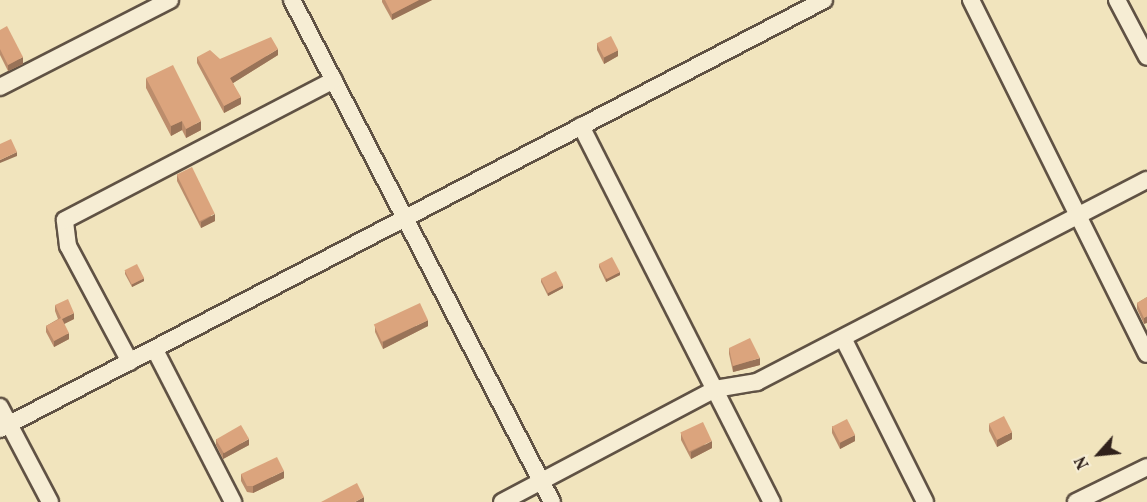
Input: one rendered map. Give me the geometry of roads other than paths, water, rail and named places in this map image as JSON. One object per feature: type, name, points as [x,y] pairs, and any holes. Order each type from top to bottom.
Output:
[{"type":"street","points":[[0,87],[170,0]]},
{"type":"street","points":[[292,0],[407,217],[552,502]]},
{"type":"street","points":[[5,427],[824,0]]},
{"type":"street","points":[[971,0],[1080,215],[1147,354]]},
{"type":"street","points":[[1117,0],[1147,57]]},
{"type":"street","points":[[130,362],[68,246],[65,220],[334,80]]},
{"type":"street","points":[[581,126],[772,502]]},
{"type":"street","points":[[502,502],[715,389],[757,382],[1147,180]]},
{"type":"street","points":[[843,338],[924,502]]},
{"type":"street","points":[[155,350],[233,502]]},
{"type":"street","points":[[0,407],[5,427],[50,502]]},
{"type":"street","points":[[1076,502],[1147,467]]}]
